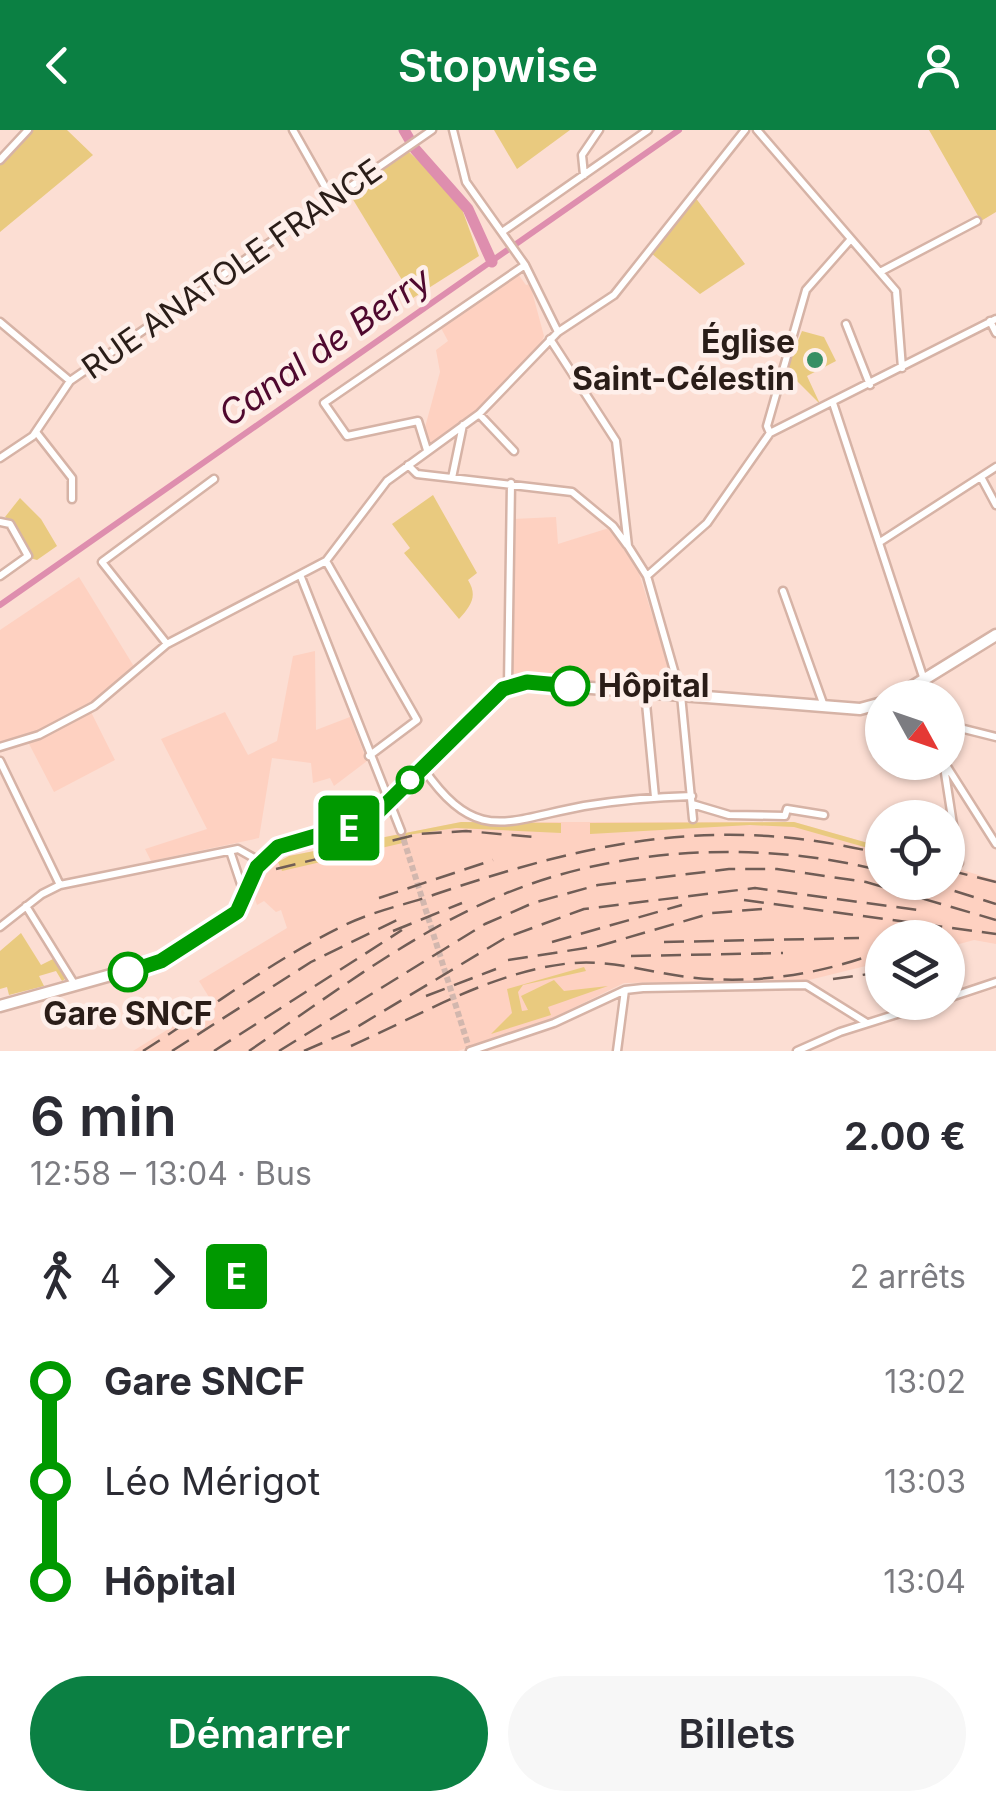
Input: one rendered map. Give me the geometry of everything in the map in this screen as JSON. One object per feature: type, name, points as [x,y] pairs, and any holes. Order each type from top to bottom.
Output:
[{"type":"main road","points":[[923,680],[996,635]]},
{"type":"main road","points":[[0,1006],[158,962],[237,912],[260,862],[285,843],[364,824],[508,686],[527,682],[865,708]]},
{"type":"street","points":[[0,160],[28,130]]},
{"type":"street","points":[[293,130],[332,199]]},
{"type":"street","name":"RUE ANATOLE FRANCE","points":[[0,458],[36,432],[70,381],[432,130]]},
{"type":"street","points":[[453,130],[466,182],[477,204],[520,256],[558,332]]},
{"type":"street","points":[[584,176],[582,155],[599,130]]},
{"type":"street","points":[[505,236],[648,130]]},
{"type":"street","points":[[0,747],[40,735],[94,706],[167,644],[326,561],[380,488],[479,414],[558,332],[614,296],[745,130]]},
{"type":"street","points":[[757,130],[896,291],[902,368]]},
{"type":"street","points":[[880,272],[977,221]]},
{"type":"street","points":[[770,433],[768,426],[803,296],[851,239]]},
{"type":"street","points":[[427,451],[418,421],[348,436],[324,404],[525,264]]},
{"type":"street","points":[[647,576],[707,524],[770,433],[993,320],[996,333]]},
{"type":"street","points":[[0,322],[70,381]]},
{"type":"street","points":[[846,324],[870,385]]},
{"type":"street","points":[[550,339],[616,441],[628,546]]},
{"type":"street","points":[[833,402],[926,678]]},
{"type":"street","points":[[479,414],[514,451]]},
{"type":"street","points":[[452,478],[462,425]]},
{"type":"street","points":[[36,432],[72,478],[72,499]]},
{"type":"street","points":[[408,465],[418,474],[572,492],[613,526],[647,576],[681,695],[692,819]]},
{"type":"street","points":[[880,542],[996,468]]},
{"type":"street","points":[[981,477],[996,505]]},
{"type":"street","points":[[167,644],[102,562],[214,479]]},
{"type":"street","points":[[508,686],[511,483]]},
{"type":"street","points":[[0,522],[10,524],[28,556],[0,576]]},
{"type":"street","points":[[326,561],[416,720],[369,756]]},
{"type":"street","points":[[301,577],[401,831]]},
{"type":"street","points":[[782,592],[824,706]]},
{"type":"street","points":[[645,692],[655,798]]},
{"type":"street","points":[[965,729],[996,737]]},
{"type":"street","points":[[0,762],[60,885]]},
{"type":"street","points":[[423,768],[447,804],[494,822],[533,820],[582,806],[655,798],[692,800],[729,815],[785,816],[787,809],[824,814]]},
{"type":"street","points":[[952,780],[996,844]]},
{"type":"street","points":[[0,927],[60,885],[230,851],[248,851],[260,862]]},
{"type":"street","points":[[230,851],[242,886]]},
{"type":"street","points":[[26,906],[76,986]]},
{"type":"street","points":[[965,992],[996,982]]},
{"type":"street","points":[[470,1051],[554,1022],[625,990],[806,986],[866,1023]]},
{"type":"street","points":[[617,1051],[625,990]]},
{"type":"street","points":[[798,1051],[876,1020]]},
{"type":"shaded area","points":[[29,130],[67,130],[93,155],[0,232],[0,162]]},
{"type":"shaded area","points":[[494,130],[570,130],[517,169]]},
{"type":"shaded area","points":[[929,130],[996,130],[996,212],[981,221]]},
{"type":"shaded area","points":[[407,150],[458,198],[479,256],[413,298],[349,193]]},
{"type":"shaded area","points":[[695,197],[745,264],[700,294],[651,253]]},
{"type":"shaded area","points":[[518,274],[526,285],[530,284],[544,336],[540,346],[480,408],[431,444],[424,431],[440,372],[436,350],[448,341],[441,328]]},
{"type":"shaded area","points":[[802,331],[824,337],[836,361],[807,376],[820,404],[786,370]]},
{"type":"shaded area","points":[[433,495],[477,573],[468,580],[472,601],[459,619],[404,553],[410,548],[392,524]]},
{"type":"shaded area","points":[[20,498],[41,519],[57,546],[37,560],[30,558],[14,523],[5,517]]},
{"type":"shaded area","points":[[556,517],[558,544],[609,528],[638,570],[673,681],[668,687],[510,675],[513,519]]},
{"type":"shaded area","points":[[79,577],[138,673],[91,712],[115,760],[54,792],[26,738],[0,745],[0,630]]},
{"type":"shaded area","points":[[315,651],[316,730],[350,717],[367,761],[334,786],[330,778],[313,783],[311,763],[272,758],[259,838],[151,861],[145,849],[207,829],[161,739],[225,712],[248,755],[277,741],[293,656]]},
{"type":"shaded area","points":[[461,822],[794,822],[865,842],[865,900],[965,900],[965,871],[996,880],[996,944],[965,942],[965,920],[865,920],[865,966],[809,980],[624,983],[553,1018],[458,1051],[133,1051],[212,1002],[199,981],[287,928],[281,910],[276,912],[264,901],[257,905],[252,890],[267,869],[289,856]]},
{"type":"shaded area","points":[[461,822],[561,823],[561,833],[456,828],[407,835],[407,842],[282,871],[278,862],[289,856]]},
{"type":"shaded area","points":[[794,822],[865,842],[865,847],[794,827],[750,825],[590,834],[590,823]]},
{"type":"shaded area","points":[[21,933],[41,965],[55,958],[67,978],[62,981],[56,971],[39,976],[44,986],[9,995],[7,987],[0,989],[0,951]]},
{"type":"shaded area","points":[[584,967],[586,971],[523,985],[518,992],[522,1011],[528,1010],[521,996],[554,980],[564,991],[608,986],[548,1007],[551,1015],[491,1034],[512,1013],[507,989]]},
{"type":"waterway","points":[[404,130],[415,149],[468,209],[492,262]]},
{"type":"waterway","name":"Canal de Berry","points":[[0,605],[679,130]]},
{"type":"tunnel","points":[[401,831],[470,1051]]},
{"type":"railway","points":[[276,869],[419,834],[466,831],[534,837]]},
{"type":"railway","points":[[143,1051],[317,939],[377,912],[493,875],[603,848],[710,835],[765,836],[865,851]]},
{"type":"railway","points":[[249,1051],[436,928],[502,895],[547,879],[593,866],[690,853],[788,855],[865,867]]},
{"type":"railway","points":[[379,898],[493,860]]},
{"type":"railway","points":[[279,1051],[485,924],[533,903],[598,885],[729,869],[777,869],[866,882],[996,920]]},
{"type":"railway","points":[[965,874],[996,882]]},
{"type":"railway","points":[[304,1051],[352,1030],[505,938],[584,909],[755,888],[926,911]]},
{"type":"railway","points":[[965,894],[996,904]]},
{"type":"railway","points":[[744,900],[996,934]]},
{"type":"railway","points":[[393,931],[462,903]]},
{"type":"railway","points":[[552,942],[682,905]]},
{"type":"railway","points":[[508,960],[599,946],[712,913],[762,909]]},
{"type":"railway","points":[[172,1051],[311,962],[405,916]]},
{"type":"railway","points":[[214,1051],[402,930]]},
{"type":"railway","points":[[664,942],[859,938]]},
{"type":"railway","points":[[631,956],[783,953]]},
{"type":"railway","points":[[351,1046],[487,984],[544,967],[602,963],[687,977],[737,980],[810,972],[865,956]]},
{"type":"railway","points":[[426,996],[496,969]]},
{"type":"railway","points":[[833,979],[865,975]]},
{"type":"bus line","name":"E","points":[[128,972],[161,961],[237,912],[257,867],[278,847],[370,820],[503,689],[527,682],[570,686]]},
{"type":"place","name":"Église Saint-Célestin","points":[[815,360]]},
{"type":"place","name":"Hôpital","points":[[570,686]]},
{"type":"place","name":"Gare SNCF","points":[[128,972]]}]
